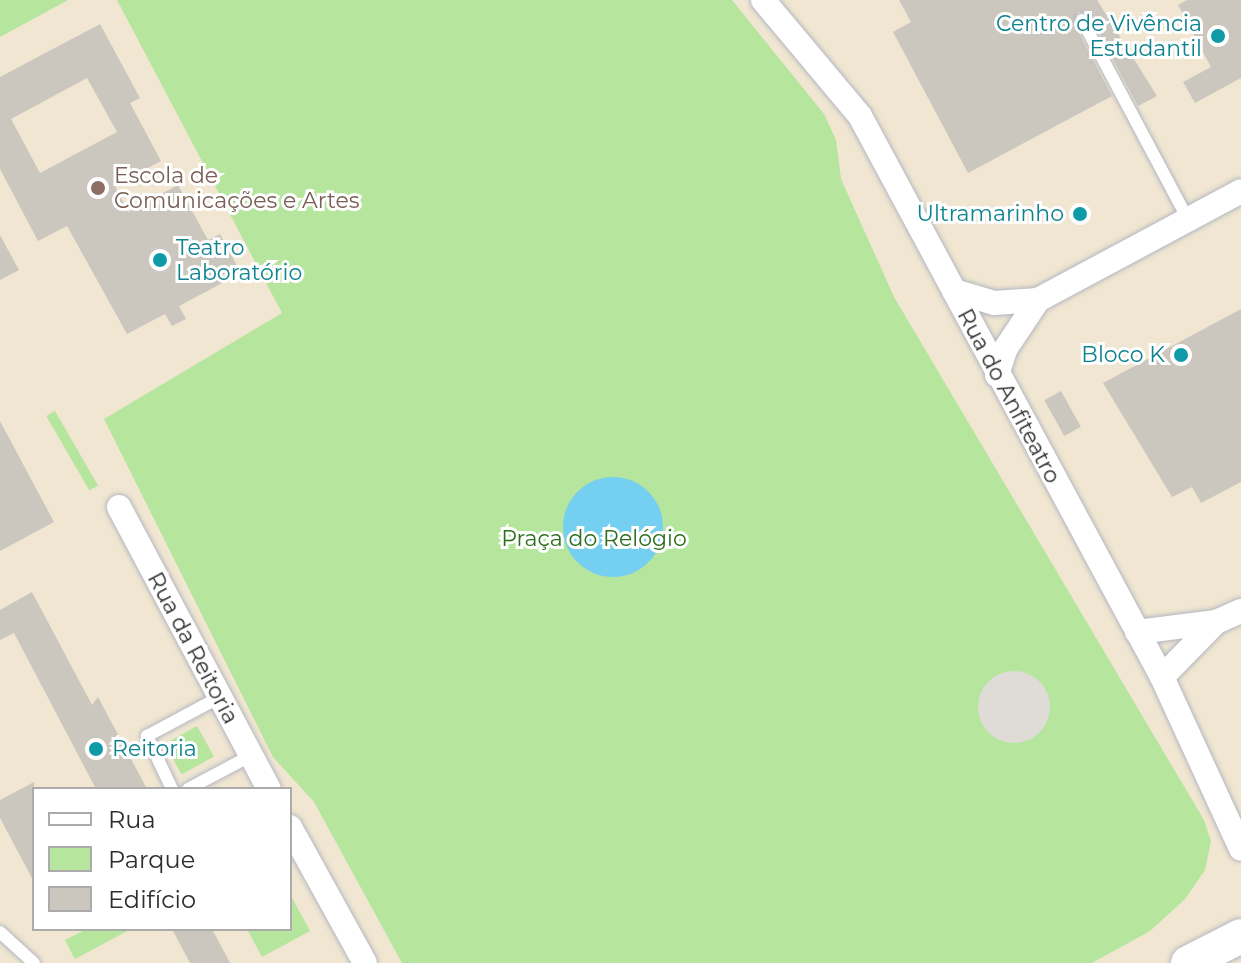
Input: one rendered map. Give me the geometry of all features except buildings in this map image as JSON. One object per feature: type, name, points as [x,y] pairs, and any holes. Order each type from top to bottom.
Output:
[{"type":"street","name":"Rua do Anfiteatro","points":[[763,0],[860,116],[1162,677],[1234,817],[1241,849]]},
{"type":"street","points":[[954,291],[994,303],[1038,300],[1241,191]]},
{"type":"street","points":[[997,375],[1006,348],[1038,300]]},
{"type":"street","name":"Rua da Reitoria","points":[[119,507],[268,787]]},
{"type":"street","points":[[1137,632],[1216,622],[1241,611]]},
{"type":"street","points":[[1162,677],[1216,622]]},
{"type":"street","points":[[292,831],[365,963]]},
{"type":"street","points":[[1188,963],[1241,936]]},
{"type":"lane","points":[[1082,20],[1188,219]]},
{"type":"lane","points":[[171,787],[147,736],[220,697]]},
{"type":"lane","points":[[192,787],[250,756]]},
{"type":"lane","points":[[0,932],[34,963]]},
{"type":"shaded area","name":"Praça do Relógio","points":[[0,0],[1241,0],[1241,963],[0,963]]},
{"type":"shaded area","points":[[1014,671],[1034,677],[1044,687],[1050,707],[1044,727],[1034,737],[1014,743],[994,737],[984,727],[978,707],[984,687],[994,677]]},
{"type":"green space","points":[[0,0],[68,0],[0,37]]},
{"type":"green space","name":"Praça do Relógio","points":[[117,0],[732,0],[824,114],[836,140],[841,179],[894,297],[1204,820],[1211,841],[1205,870],[1185,899],[1150,931],[1092,963],[402,963],[314,802],[273,757],[104,419],[282,313]]},
{"type":"green space","points":[[55,411],[98,485],[89,490],[46,416]]},
{"type":"green space","points":[[197,726],[214,757],[182,775],[165,744]]},
{"type":"green space","points":[[292,898],[310,931],[262,957],[248,931],[292,931]]},
{"type":"green space","points":[[83,931],[127,931],[75,959],[65,940]]},
{"type":"water","points":[[613,477],[632,481],[648,492],[659,508],[663,527],[659,546],[648,562],[632,573],[613,577],[594,573],[578,562],[567,546],[563,527],[567,508],[578,492],[594,481]]},
{"type":"place","name":"Centro de Vivência Estudantil","points":[[1218,36]]},
{"type":"place","name":"Escola de Comunicações e Artes","points":[[98,188]]},
{"type":"place","name":"Ultramarinho","points":[[1080,214]]},
{"type":"place","name":"Teatro Laboratório","points":[[160,260]]},
{"type":"place","name":"Bloco K","points":[[1181,355]]},
{"type":"place","name":"Reitoria","points":[[96,749]]}]
